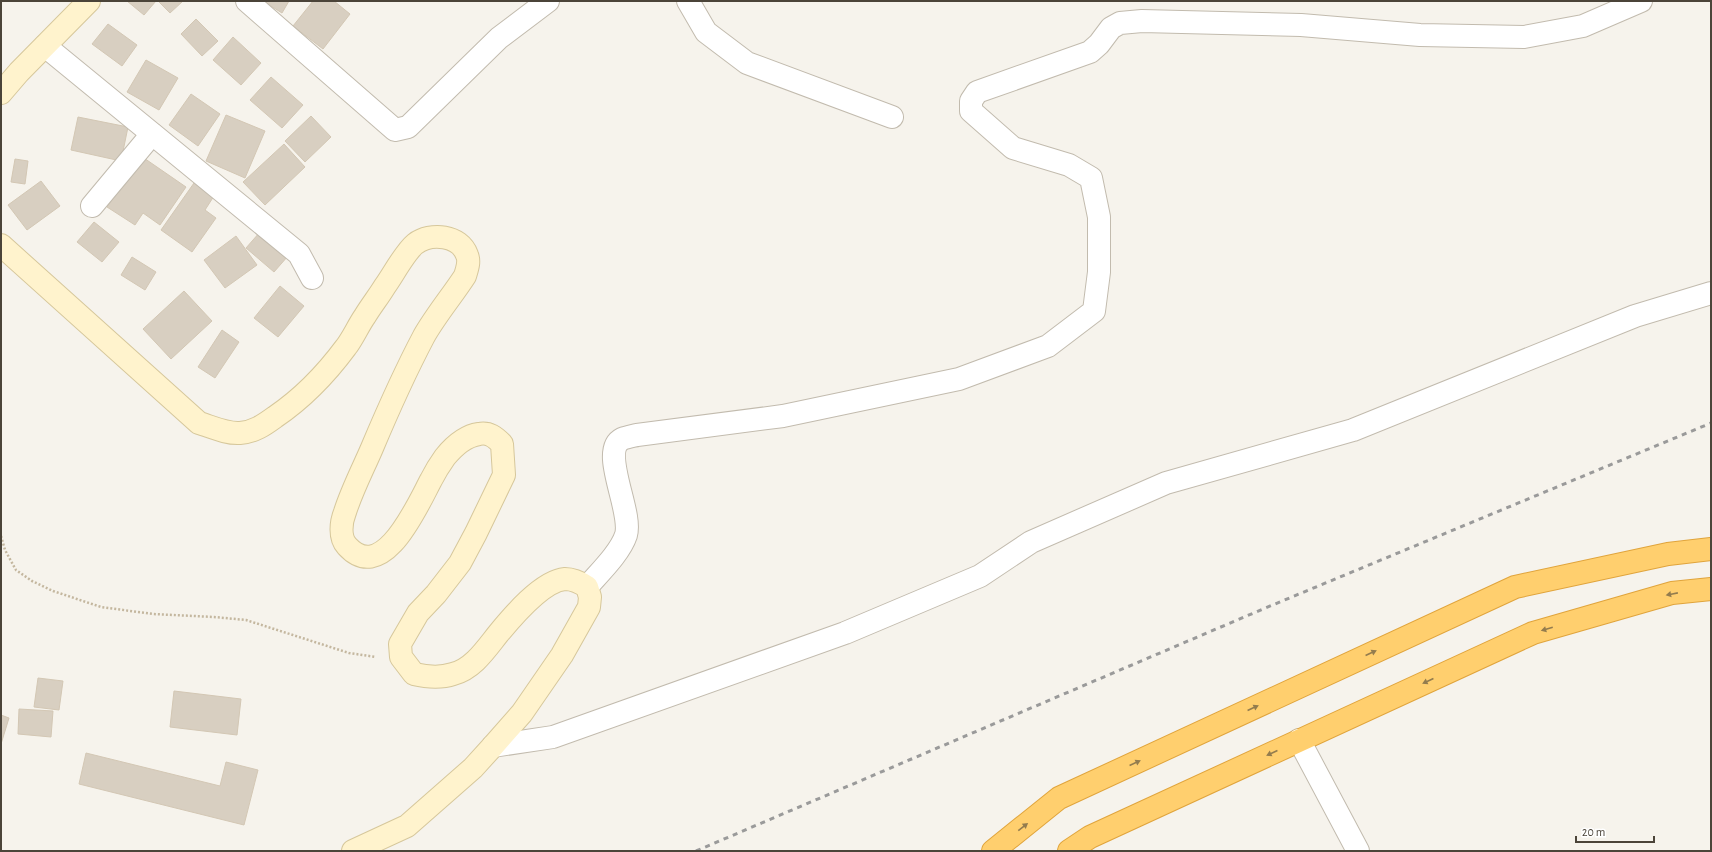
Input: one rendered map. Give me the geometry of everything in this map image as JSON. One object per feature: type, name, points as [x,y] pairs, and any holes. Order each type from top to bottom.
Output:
[{"type":"highway","points":[[992,851],[1059,798],[1515,587],[1668,554],[1711,549]]},
{"type":"highway","points":[[1068,851],[1090,837],[1533,633],[1672,593],[1711,589]]},
{"type":"main road","points":[[1,93],[89,1]]},
{"type":"main road","points":[[1,245],[200,423],[223,431],[239,434],[251,432],[263,426],[309,390],[328,371],[347,346],[366,314],[415,244],[440,237],[454,240],[467,255],[468,265],[465,276],[425,335],[383,421],[344,513],[341,536],[347,546],[366,557],[381,554],[405,528],[431,479],[446,456],[463,439],[483,433],[491,434],[502,444],[504,474],[460,564],[436,594],[418,613],[407,630],[400,644],[401,657],[414,674],[434,677],[454,674],[468,667],[481,656],[499,633],[529,600],[551,583],[566,579],[580,582],[588,587],[590,597],[589,608],[562,654],[522,713],[473,768],[407,826],[353,851]]},
{"type":"street","points":[[247,1],[395,130],[408,126],[498,38],[548,1]]},
{"type":"street","points":[[688,1],[706,32],[747,63],[892,118]]},
{"type":"street","points":[[588,587],[620,548],[626,535],[627,518],[613,461],[614,448],[622,439],[637,435],[783,416],[959,379],[1048,346],[1094,311],[1099,272],[1099,217],[1091,178],[1069,164],[1013,148],[971,111],[971,101],[977,92],[1090,52],[1099,44],[1111,28],[1120,23],[1142,21],[1301,25],[1420,35],[1524,37],[1583,26],[1641,1]]},
{"type":"street","points":[[45,46],[299,254],[312,278]]},
{"type":"street","points":[[92,206],[152,134]]},
{"type":"street","points":[[493,746],[553,737],[845,633],[980,576],[1031,542],[1166,483],[1353,430],[1635,316],[1711,293]]},
{"type":"street","points":[[1299,740],[1358,851]]},
{"type":"path","points":[[1,536],[5,550],[16,570],[32,581],[53,591],[101,607],[153,614],[246,620],[349,653],[381,658],[401,657]]},
{"type":"building","points":[[127,1],[156,1],[144,15]]},
{"type":"building","points":[[158,1],[183,1],[170,13]]},
{"type":"building","points":[[263,1],[289,1],[282,13]]},
{"type":"building","points":[[313,1],[334,1],[350,14],[323,49],[293,26]]},
{"type":"building","points":[[196,19],[218,41],[202,56],[181,34]]},
{"type":"building","points":[[108,24],[137,45],[122,66],[92,44]]},
{"type":"building","points":[[233,37],[261,63],[241,85],[213,60]]},
{"type":"building","points":[[146,60],[178,78],[159,110],[127,92]]},
{"type":"building","points":[[271,77],[303,105],[282,128],[250,100]]},
{"type":"building","points":[[191,94],[220,114],[198,146],[169,125]]},
{"type":"building","points":[[226,115],[265,131],[245,178],[206,161]]},
{"type":"building","points":[[311,116],[331,137],[305,162],[285,141]]},
{"type":"building","points":[[78,117],[128,127],[121,161],[71,150]]},
{"type":"building","points":[[284,144],[305,167],[265,205],[243,182]]},
{"type":"building","points":[[141,156],[186,187],[160,225],[143,213],[135,225],[107,207]]},
{"type":"building","points":[[15,159],[28,161],[25,184],[11,182]]},
{"type":"building","points":[[41,181],[60,206],[27,230],[8,205]]},
{"type":"building","points":[[194,183],[214,196],[205,210],[216,218],[192,252],[161,230]]},
{"type":"building","points":[[94,222],[119,242],[102,262],[77,242]]},
{"type":"building","points":[[260,232],[288,256],[274,272],[246,248]]},
{"type":"building","points":[[236,236],[257,265],[225,288],[204,260]]},
{"type":"building","points":[[132,257],[156,272],[145,290],[121,275]]},
{"type":"building","points":[[280,286],[304,306],[278,337],[254,318]]},
{"type":"building","points":[[184,291],[212,321],[171,359],[143,329]]},
{"type":"building","points":[[222,330],[239,342],[215,378],[198,367]]},
{"type":"building","points":[[38,678],[63,681],[59,710],[34,707]]},
{"type":"building","points":[[174,691],[241,699],[237,735],[170,727]]},
{"type":"building","points":[[19,709],[53,711],[51,737],[18,734]]},
{"type":"building","points":[[1,715],[9,718],[1,744]]},
{"type":"building","points":[[86,753],[220,786],[226,762],[258,770],[244,825],[79,784]]},
{"type":"railway","points":[[696,851],[1263,609],[1711,423]]}]
